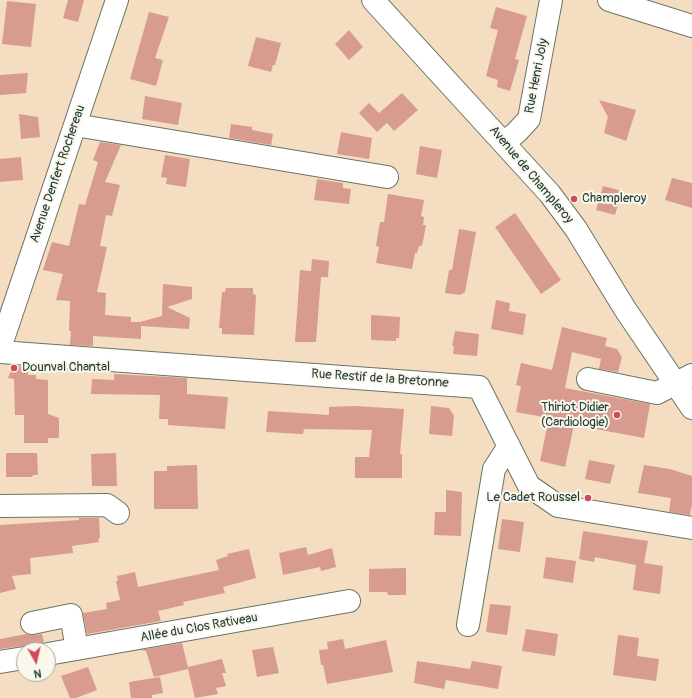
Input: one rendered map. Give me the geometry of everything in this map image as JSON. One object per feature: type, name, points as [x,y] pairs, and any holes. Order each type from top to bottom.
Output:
[{"type":"street","name":"Avenue Denfert Rochereau","points":[[0,348],[117,0]]},
{"type":"street","name":"Rue Henri Joly","points":[[504,142],[516,133],[529,119],[551,0]]},
{"type":"street","points":[[609,0],[692,26]]},
{"type":"street","name":"Avenue de Champleroy","points":[[379,2],[550,194],[683,380],[692,408]]},
{"type":"street","points":[[75,125],[387,177]]},
{"type":"street","name":"Rue Restif de la Bretonne","points":[[0,352],[479,387],[529,486],[558,506],[692,528]]},
{"type":"street","points":[[588,379],[658,393],[683,380]]},
{"type":"street","points":[[468,625],[494,469],[509,446]]},
{"type":"street","points":[[0,506],[107,505],[118,513]]},
{"type":"street","name":"Allée du Clos Rativeau","points":[[56,653],[349,601]]},
{"type":"street","points":[[32,623],[71,616],[77,650]]},
{"type":"street","points":[[0,662],[16,659]]},
{"type":"building","points":[[68,0],[84,0],[78,22],[63,18]]},
{"type":"building","points":[[7,1],[36,4],[31,47],[2,44]]},
{"type":"building","points":[[496,7],[527,16],[515,59],[519,60],[510,91],[497,87],[498,80],[486,76],[498,30],[490,28]]},
{"type":"building","points":[[149,12],[169,17],[155,58],[163,60],[156,86],[130,79]]},
{"type":"building","points":[[349,30],[363,47],[349,60],[335,44]]},
{"type":"building","points":[[256,37],[281,43],[275,65],[273,65],[271,72],[248,66]]},
{"type":"building","points":[[28,73],[26,93],[0,95],[0,75]]},
{"type":"building","points":[[402,93],[418,110],[394,131],[387,123],[377,132],[359,113],[369,103],[379,113]]},
{"type":"building","points":[[145,96],[182,103],[178,125],[142,119]]},
{"type":"building","points":[[599,100],[636,110],[626,141],[604,133],[608,117]]},
{"type":"building","points":[[19,114],[38,117],[40,137],[21,139]]},
{"type":"building","points":[[231,124],[252,127],[252,130],[273,134],[271,145],[229,138]]},
{"type":"building","points":[[341,132],[372,138],[369,159],[337,154]]},
{"type":"building","points":[[100,142],[121,145],[105,182],[120,185],[112,216],[106,215],[100,246],[107,247],[97,292],[106,293],[105,315],[131,317],[131,322],[140,322],[162,316],[163,284],[192,287],[192,299],[167,307],[190,318],[189,329],[141,326],[141,339],[93,336],[93,346],[70,345],[70,301],[56,300],[63,274],[43,270],[52,242],[69,246],[79,204],[85,205],[98,162],[93,160]]},
{"type":"building","points":[[420,146],[442,150],[437,178],[416,174]]},
{"type":"building","points":[[165,155],[190,159],[186,187],[166,184],[167,178],[161,177]]},
{"type":"building","points":[[21,157],[23,180],[0,182],[0,159]]},
{"type":"building","points":[[672,178],[692,183],[692,208],[665,200]]},
{"type":"building","points":[[317,179],[343,183],[343,188],[351,189],[349,204],[314,200]]},
{"type":"building","points":[[603,186],[622,191],[615,215],[596,210]]},
{"type":"building","points":[[388,194],[424,200],[421,216],[424,217],[423,225],[426,225],[422,246],[419,246],[417,253],[415,253],[412,269],[376,263],[379,247],[376,246],[380,222],[384,222]]},
{"type":"building","points":[[515,213],[561,280],[541,294],[495,227]]},
{"type":"building","points":[[459,229],[476,232],[465,292],[460,295],[445,293],[449,270],[452,270]]},
{"type":"building","points":[[312,259],[329,261],[328,277],[321,277],[316,342],[295,342],[300,270],[311,271]]},
{"type":"building","points":[[226,288],[253,288],[253,294],[256,295],[254,335],[222,334],[222,328],[219,328],[222,292],[225,292]]},
{"type":"building","points":[[496,300],[510,303],[509,311],[526,314],[523,335],[491,329]]},
{"type":"building","points":[[371,315],[400,317],[399,338],[396,338],[396,341],[371,340]]},
{"type":"building","points":[[562,327],[607,338],[605,346],[617,349],[622,357],[618,372],[599,369],[601,359],[572,352],[565,388],[650,404],[644,438],[574,425],[565,467],[540,461],[549,418],[516,412],[521,386],[516,385],[521,363],[552,370]]},
{"type":"building","points":[[455,331],[479,334],[477,356],[453,354],[454,346],[452,346]]},
{"type":"building","points":[[14,366],[28,367],[28,375],[36,375],[36,379],[48,380],[48,414],[59,418],[59,438],[48,438],[48,443],[24,443],[24,415],[15,415],[14,379],[8,378]]},
{"type":"building","points":[[114,374],[187,378],[187,394],[228,397],[225,429],[168,425],[168,419],[159,419],[160,395],[91,394],[92,379],[114,380]]},
{"type":"building","points":[[354,406],[404,409],[400,454],[402,454],[402,478],[355,478],[355,457],[369,457],[372,430],[304,429],[303,434],[266,432],[268,411],[329,415],[329,407]]},
{"type":"building","points":[[431,406],[449,408],[454,416],[452,436],[429,434]]},
{"type":"building","points":[[6,453],[37,453],[38,475],[33,475],[32,477],[6,477]]},
{"type":"building","points":[[116,453],[117,486],[92,486],[91,454]]},
{"type":"building","points":[[589,460],[615,465],[610,484],[585,479]]},
{"type":"building","points":[[197,465],[198,509],[154,509],[154,471],[167,471],[167,466]]},
{"type":"building","points":[[644,465],[670,469],[692,476],[692,504],[690,515],[669,512],[671,498],[638,493]]},
{"type":"building","points":[[446,490],[462,492],[461,536],[434,535],[435,512],[446,512]]},
{"type":"building","points":[[79,518],[99,518],[99,542],[72,546],[73,553],[30,558],[31,574],[12,576],[16,589],[0,593],[0,525],[79,520]]},
{"type":"building","points":[[502,519],[524,522],[520,552],[498,549]]},
{"type":"building","points":[[583,531],[648,541],[644,563],[663,566],[660,594],[633,590],[636,565],[595,557],[594,562],[579,559]]},
{"type":"building","points":[[306,547],[308,555],[332,548],[336,567],[321,571],[320,567],[283,575],[279,553]]},
{"type":"building","points":[[249,549],[256,578],[223,587],[225,593],[183,602],[184,605],[158,611],[161,621],[87,634],[83,613],[107,609],[106,603],[120,600],[116,581],[118,581],[117,576],[135,572],[138,587],[219,570],[216,560],[228,556],[227,554]]},
{"type":"building","points":[[546,557],[576,561],[573,583],[543,578]]},
{"type":"building","points":[[406,568],[406,595],[388,595],[387,592],[369,592],[369,569]]},
{"type":"building","points":[[490,604],[511,606],[507,635],[486,632]]},
{"type":"building","points":[[526,629],[558,634],[555,656],[522,651]]},
{"type":"building","points":[[26,634],[42,634],[44,642],[16,642],[16,647],[0,649],[0,639]]},
{"type":"building","points":[[618,635],[639,638],[637,656],[659,659],[656,681],[613,675]]},
{"type":"building","points":[[343,639],[345,649],[386,640],[393,672],[327,684],[323,665],[321,665],[319,650],[328,649],[327,642]]},
{"type":"building","points":[[182,643],[188,667],[222,659],[226,673],[222,673],[226,686],[216,688],[218,694],[195,698],[188,669],[154,677],[146,651],[140,650]]},
{"type":"building","points":[[273,647],[279,673],[257,677],[252,650]]},
{"type":"building","points":[[417,661],[470,669],[472,661],[502,666],[498,689],[446,680],[444,689],[414,683]]},
{"type":"building","points":[[88,667],[97,690],[76,698],[70,698],[61,676]]},
{"type":"building","points":[[160,677],[163,693],[152,695],[152,698],[131,698],[129,682]]},
{"type":"place","name":"Champleroy","points":[[574,199]]},
{"type":"place","name":"Dounval Chantal","points":[[14,368]]},
{"type":"place","name":"Thiriot Didier (Cardiologie)","points":[[617,415]]},
{"type":"place","name":"Le Cadet Roussel","points":[[588,498]]}]
